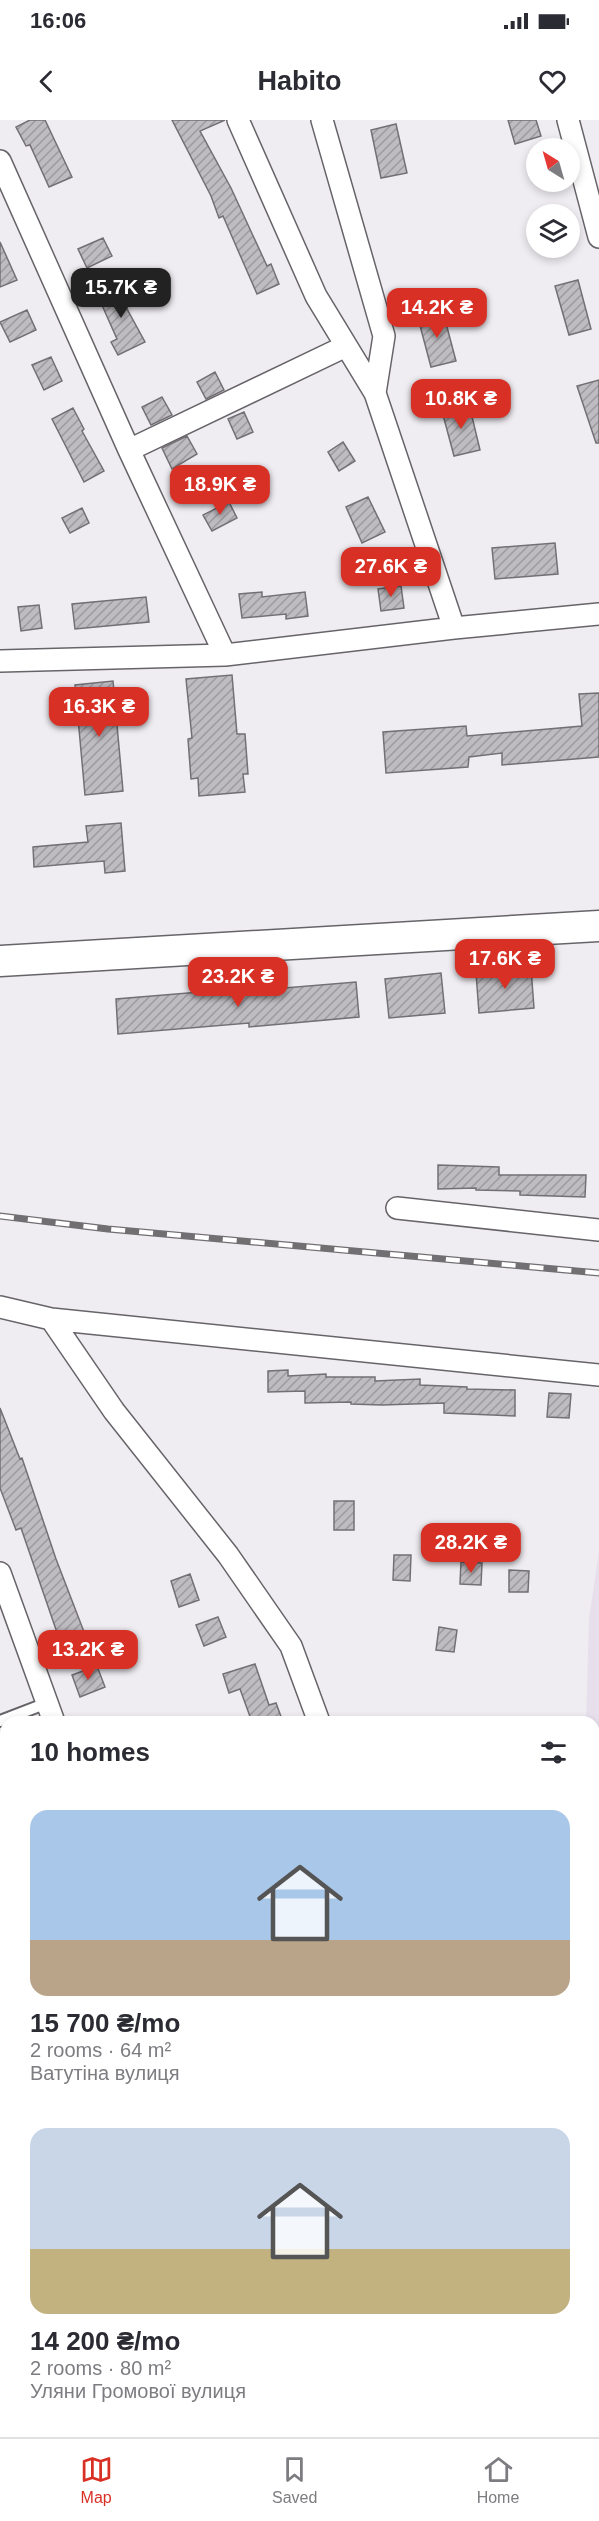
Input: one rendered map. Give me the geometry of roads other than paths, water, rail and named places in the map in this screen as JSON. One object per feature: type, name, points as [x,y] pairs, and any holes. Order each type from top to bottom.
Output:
[{"type":"main road","points":[[0,961],[599,926]]},
{"type":"street","points":[[238,120],[316,296],[375,393],[454,628]]},
{"type":"street","points":[[322,120],[384,336],[375,393]]},
{"type":"street","points":[[568,120],[599,237]]},
{"type":"street","points":[[0,161],[129,450],[225,655]]},
{"type":"street","points":[[129,450],[346,346]]},
{"type":"street","points":[[0,661],[225,655],[454,628],[599,614]]},
{"type":"street","points":[[398,1208],[599,1230]]},
{"type":"street","points":[[0,1306],[51,1319],[599,1375]]},
{"type":"street","points":[[51,1319],[114,1410],[228,1555],[291,1646],[317,1716]]},
{"type":"street","points":[[0,1573],[50,1712]]},
{"type":"lane","points":[[28,1716],[50,1712]]},
{"type":"railway","points":[[0,1216],[108,1229],[599,1273]]}]
